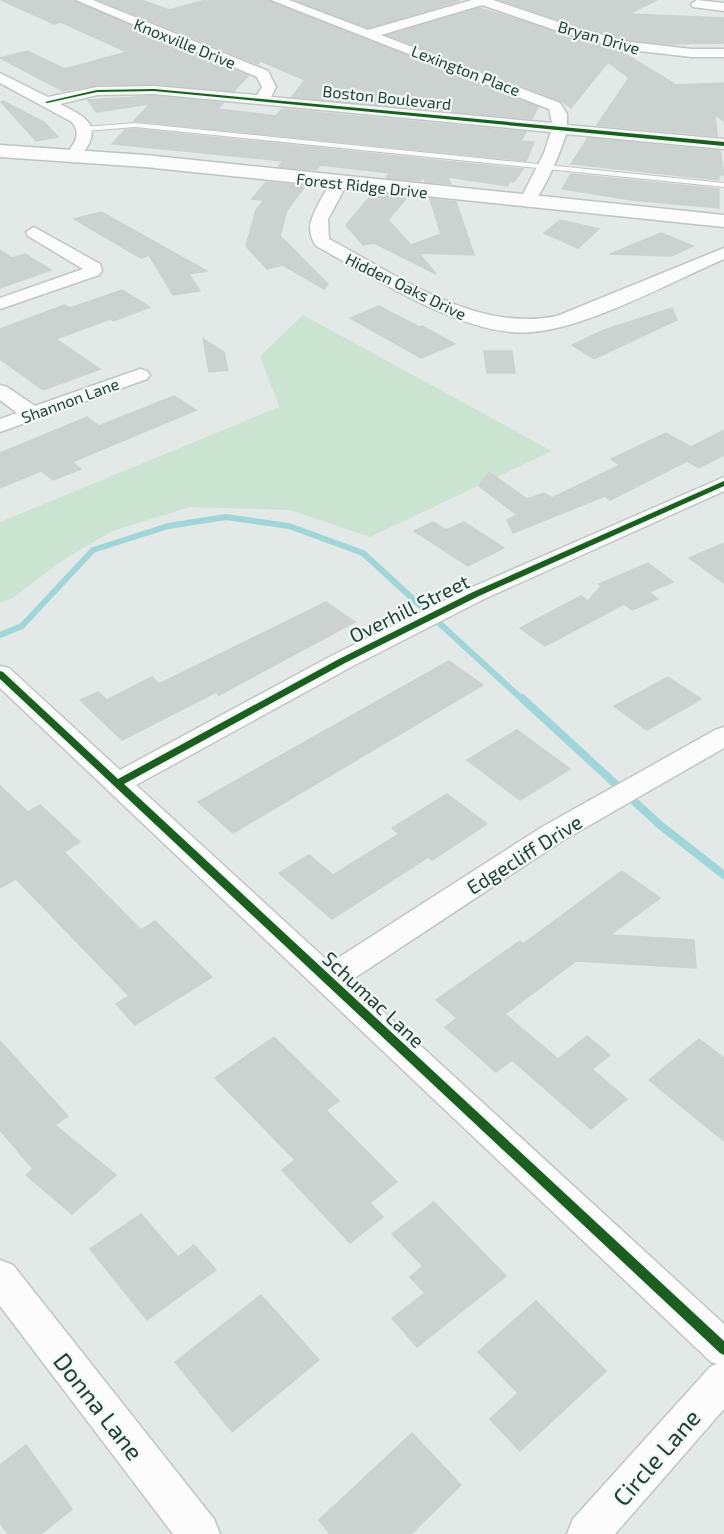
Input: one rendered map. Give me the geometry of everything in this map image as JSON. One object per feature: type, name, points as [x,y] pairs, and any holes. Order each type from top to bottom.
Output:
[{"type":"main road","name":"Forest Ridge Drive","points":[[0,151],[74,155],[340,182],[517,205],[724,221]]},
{"type":"street","name":"Knoxville Drive","points":[[82,0],[262,74],[269,87],[262,99]]},
{"type":"street","name":"Lexington Place","points":[[277,0],[544,100],[560,110],[560,129]]},
{"type":"street","points":[[370,34],[482,0]]},
{"type":"street","name":"Bryan Drive","points":[[482,0],[625,46],[681,54],[724,53]]},
{"type":"street","points":[[698,4],[724,7]]},
{"type":"street","points":[[681,54],[686,69]]},
{"type":"street","points":[[0,77],[77,119],[85,129],[85,137],[74,155]]},
{"type":"street","name":"Boston Boulevard","points":[[47,102],[118,89],[262,99],[724,144]]},
{"type":"street","points":[[517,205],[543,168],[560,129]]},
{"type":"street","name":"Hidden Oaks Drive","points":[[340,182],[318,222],[322,242],[457,314],[498,324],[532,327],[562,321],[724,253]]},
{"type":"street","points":[[0,304],[93,271],[94,268],[34,232]]},
{"type":"street","name":"Shannon Lane","points":[[0,426],[140,375]]},
{"type":"street","points":[[0,391],[32,414]]},
{"type":"street","name":"Overhill Street","points":[[118,783],[342,661],[432,616],[724,483]]},
{"type":"street","name":"Schumac Lane","points":[[0,674],[724,1349]]},
{"type":"street","name":"Edgecliff Drive","points":[[328,980],[552,834],[724,736]]},
{"type":"street","name":"Donna Lane","points":[[0,1277],[199,1534]]},
{"type":"street","name":"Circle Lane","points":[[588,1534],[724,1380]]},
{"type":"lane","points":[[85,129],[135,125],[543,168],[724,184]]},
{"type":"green space","points":[[303,315],[552,451],[370,537],[290,510],[190,507],[112,531],[60,562],[13,598],[0,603],[0,522],[279,407],[260,356]]},
{"type":"building","points":[[1,0],[74,0],[248,76],[234,91],[154,84],[97,85],[63,91],[0,58],[27,51],[65,69],[127,52],[61,22],[54,24]]},
{"type":"building","points":[[99,0],[141,0],[169,10],[206,0],[269,0],[538,107],[532,119],[292,97],[305,80],[261,61],[258,64]]},
{"type":"building","points":[[295,0],[456,0],[459,1],[368,28]]},
{"type":"building","points":[[500,0],[657,0],[628,14],[724,18],[724,43],[664,44],[630,40],[574,25]]},
{"type":"building","points":[[479,8],[617,49],[676,85],[724,83],[724,121],[715,115],[717,136],[597,125],[629,78],[608,62],[571,108],[561,101],[388,35]]},
{"type":"building","points":[[154,96],[223,103],[218,109],[276,116],[282,109],[526,132],[521,141],[534,142],[526,161],[134,121],[150,104],[96,112],[88,100]]},
{"type":"building","points":[[1,102],[44,122],[58,137],[36,141]]},
{"type":"building","points":[[135,129],[523,169],[514,182],[509,181],[508,186],[448,177],[451,184],[425,182],[424,177],[420,181],[386,178],[390,173],[320,165],[316,170],[278,167],[283,161],[112,144],[125,130]]},
{"type":"building","points":[[588,138],[720,151],[724,175],[719,175],[719,180],[571,164]]},
{"type":"building","points":[[571,174],[719,189],[719,208],[632,200],[562,189]]},
{"type":"building","points":[[266,182],[305,186],[287,210],[280,236],[328,284],[324,289],[283,265],[267,269],[246,246],[256,210],[264,200],[252,199]]},
{"type":"building","points":[[373,193],[408,196],[388,220],[411,245],[441,234],[430,199],[456,202],[474,255],[419,253],[436,274],[374,243],[363,245],[346,225]]},
{"type":"building","points":[[101,212],[207,271],[189,274],[200,291],[173,295],[149,255],[141,258],[74,219]]},
{"type":"building","points":[[560,220],[599,229],[578,248],[544,233]]},
{"type":"building","points":[[661,233],[693,246],[671,256],[610,254]]},
{"type":"building","points":[[0,250],[12,258],[25,254],[51,270],[0,288]]},
{"type":"building","points":[[122,290],[150,307],[56,339],[100,369],[43,390],[0,359],[0,329],[64,305],[70,308]]},
{"type":"building","points":[[379,306],[455,344],[421,358],[350,318]]},
{"type":"building","points":[[672,308],[677,320],[594,359],[572,345],[604,330]]},
{"type":"building","points":[[203,339],[224,352],[228,370],[209,372]]},
{"type":"building","points":[[484,351],[512,351],[515,373],[487,373]]},
{"type":"building","points":[[174,396],[196,410],[72,462],[81,469],[53,480],[41,471],[0,488],[0,453],[87,417],[99,426]]},
{"type":"building","points":[[724,430],[724,455],[699,468],[687,461],[610,500],[605,496],[513,533],[507,520],[517,515],[479,486],[489,472],[527,499],[544,493],[552,498],[620,465],[611,459],[666,433],[691,447]]},
{"type":"building","points":[[433,522],[446,530],[464,522],[504,548],[468,566],[414,531]]},
{"type":"building","points":[[724,543],[724,583],[689,558]]},
{"type":"building","points":[[648,563],[673,582],[649,592],[658,599],[632,610],[624,604],[545,646],[520,628],[581,596],[588,601],[601,586],[599,584]]},
{"type":"building","points":[[326,602],[355,622],[219,695],[216,692],[122,740],[80,700],[98,692],[107,700],[152,677],[159,684]]},
{"type":"building","points":[[449,661],[483,685],[233,833],[198,802]]},
{"type":"building","points":[[668,677],[701,699],[647,730],[614,706]]},
{"type":"building","points":[[517,730],[570,769],[520,800],[467,760]]},
{"type":"building","points":[[0,786],[28,812],[40,805],[80,842],[64,852],[141,930],[155,921],[212,977],[135,1025],[116,1004],[129,996],[16,879],[0,888]]},
{"type":"building","points":[[447,794],[487,824],[432,860],[428,857],[332,919],[279,873],[309,855],[333,875],[399,834],[392,828]]},
{"type":"building","points":[[622,871],[660,898],[610,935],[694,940],[696,968],[576,961],[505,1014],[558,1059],[587,1036],[610,1055],[592,1069],[627,1099],[591,1129],[512,1060],[496,1072],[445,1027],[457,1018],[436,1000],[520,941],[523,944]]},
{"type":"building","points":[[274,1037],[339,1101],[326,1110],[397,1182],[370,1203],[383,1217],[350,1243],[282,1170],[295,1160],[215,1078]]},
{"type":"building","points":[[699,1039],[724,1058],[724,1141],[649,1080]]},
{"type":"building","points":[[0,1041],[68,1116],[55,1125],[116,1175],[72,1214],[26,1175],[33,1169],[0,1130]]},
{"type":"building","points":[[434,1202],[506,1276],[417,1347],[392,1318],[425,1293],[410,1277],[423,1266],[392,1234]]},
{"type":"building","points":[[141,1214],[178,1257],[194,1245],[216,1270],[147,1320],[90,1249]]},
{"type":"building","points":[[261,1295],[319,1360],[232,1432],[175,1362]]},
{"type":"building","points":[[536,1301],[606,1371],[520,1451],[490,1419],[518,1393],[478,1352]]},
{"type":"building","points":[[412,1433],[461,1485],[411,1534],[330,1534],[319,1520]]},
{"type":"building","points":[[26,1445],[72,1509],[41,1534],[8,1534],[0,1523],[0,1465]]},
{"type":"waterway","points":[[0,635],[22,626],[93,550],[168,526],[226,517],[289,526],[363,553],[523,700]]},
{"type":"waterway","points":[[522,698],[660,825],[724,875]]},
{"type":"cycle path","points":[[47,102],[97,91],[154,90],[724,144]]},
{"type":"cycle path","points":[[118,783],[342,661],[476,594],[724,483]]},
{"type":"cycle path","points":[[0,674],[724,1349]]}]
